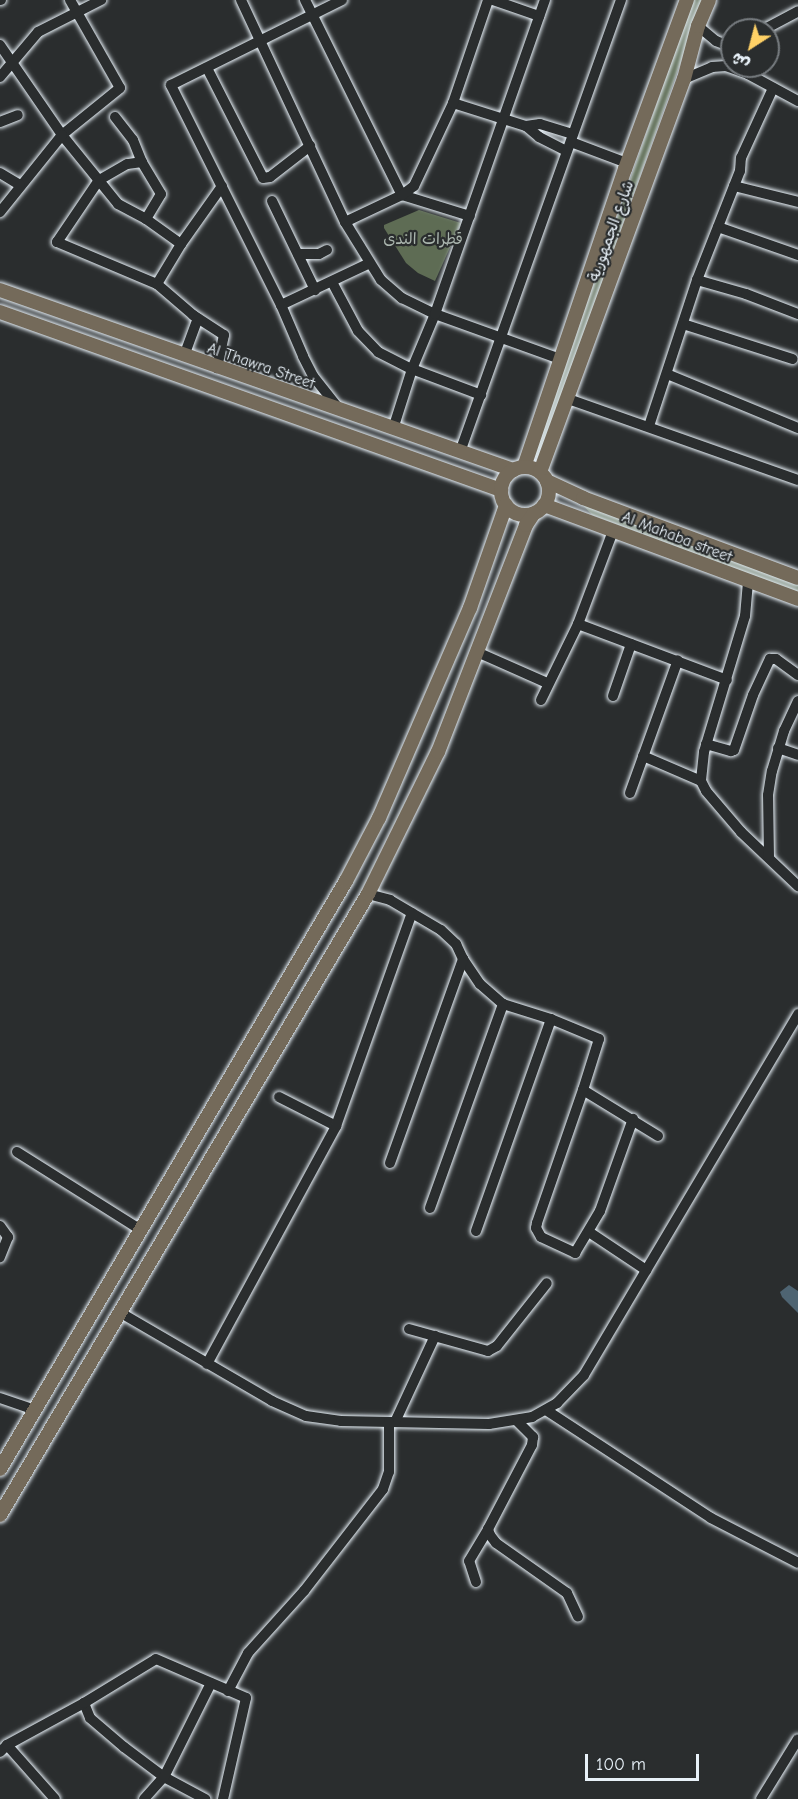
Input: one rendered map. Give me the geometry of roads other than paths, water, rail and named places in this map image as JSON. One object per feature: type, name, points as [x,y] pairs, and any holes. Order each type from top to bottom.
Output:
[{"type":"main road","name":"شارع الجمهورية","points":[[518,469],[560,359],[627,164],[687,0]]},
{"type":"main road","name":"شارع الجمهورية","points":[[543,477],[568,399],[684,79],[698,26],[709,0]]},
{"type":"main road","name":"Al Thawra Street","points":[[0,290],[230,373],[460,452],[518,469]]},
{"type":"main road","points":[[0,312],[501,490]]},
{"type":"main road","points":[[195,381],[201,372],[200,362]]},
{"type":"main road","points":[[225,391],[230,373]]},
{"type":"main road","points":[[0,1513],[121,1313],[368,894],[438,752],[526,525],[539,509],[549,493],[543,477],[518,469],[503,482],[501,490],[506,505],[519,514],[539,509]]},
{"type":"main road","name":"Al Mahaba street","points":[[543,477],[583,498],[798,578]]},
{"type":"main road","points":[[576,517],[575,508],[583,498]]},
{"type":"main road","points":[[0,1469],[346,881],[379,818],[470,609],[506,505]]},
{"type":"main road","name":"Al Mahaba street","points":[[539,509],[576,517],[798,599]]},
{"type":"main road","points":[[490,553],[502,549],[508,554],[500,591]]},
{"type":"main road","points":[[379,818],[400,829]]},
{"type":"street","points":[[2,206],[62,135],[120,88],[70,0]]},
{"type":"street","points":[[241,0],[345,222],[381,280],[402,298],[435,314],[560,359]]},
{"type":"street","points":[[305,0],[402,195],[470,216]]},
{"type":"street","points":[[340,410],[314,376],[171,85],[260,38],[342,0]]},
{"type":"street","points":[[345,222],[402,195],[414,186],[453,103],[488,0]]},
{"type":"street","points":[[493,0],[539,16]]},
{"type":"street","points":[[393,429],[412,369],[435,314],[545,0]]},
{"type":"street","points":[[460,452],[621,0]]},
{"type":"street","points":[[0,77],[38,32],[99,1]]},
{"type":"street","points":[[780,21],[798,11]]},
{"type":"street","points":[[698,26],[720,42]]},
{"type":"street","points":[[0,45],[62,135],[118,204],[146,219],[181,244]]},
{"type":"street","points":[[684,79],[720,62]]},
{"type":"street","points":[[712,67],[720,66]]},
{"type":"street","points":[[207,68],[263,178],[270,177],[310,146]]},
{"type":"street","points":[[758,78],[798,100]]},
{"type":"street","points":[[649,426],[697,280],[740,171],[741,158],[773,88]]},
{"type":"street","points":[[453,103],[526,126],[539,137],[570,143],[627,164]]},
{"type":"street","points":[[0,122],[18,115]]},
{"type":"street","points":[[115,117],[133,140],[142,162],[161,194],[146,219]]},
{"type":"street","points":[[526,126],[540,124],[570,143]]},
{"type":"street","points":[[142,162],[127,164],[99,180],[57,242],[157,284],[198,318],[224,335],[216,368]]},
{"type":"street","points":[[0,174],[20,185]]},
{"type":"street","points":[[157,284],[181,244],[222,186]]},
{"type":"street","points":[[734,186],[798,202]]},
{"type":"street","points":[[272,201],[315,290]]},
{"type":"street","points":[[718,227],[798,255]]},
{"type":"street","points":[[298,254],[319,254],[327,250]]},
{"type":"street","points":[[281,305],[370,263]]},
{"type":"street","points":[[697,280],[746,294],[798,314]]},
{"type":"street","points":[[332,282],[358,331],[378,352],[412,369],[481,395]]},
{"type":"street","points":[[184,356],[198,318]]},
{"type":"street","points":[[684,324],[793,359]]},
{"type":"street","points":[[667,374],[798,428]]},
{"type":"street","points":[[568,399],[798,480]]},
{"type":"street","points":[[541,700],[547,683],[578,624],[614,531]]},
{"type":"street","points":[[748,582],[745,616],[706,744],[700,768],[701,781],[706,791],[741,832],[797,882]]},
{"type":"street","points":[[578,624],[727,680]]},
{"type":"street","points":[[613,696],[631,644]]},
{"type":"street","points":[[477,652],[547,683]]},
{"type":"street","points":[[706,744],[734,750],[753,695],[770,659],[776,658],[798,675]]},
{"type":"street","points":[[630,793],[678,660]]},
{"type":"street","points":[[769,857],[768,795],[778,748],[798,701]]},
{"type":"street","points":[[778,748],[798,755]]},
{"type":"street","points":[[643,756],[701,781]]},
{"type":"street","points":[[368,894],[390,900],[441,930],[456,944],[480,984],[503,1004],[551,1019],[599,1040],[536,1228],[541,1237],[575,1253],[600,1211],[633,1119]]},
{"type":"street","points":[[207,1364],[336,1126],[412,913]]},
{"type":"street","points":[[390,1163],[463,959]]},
{"type":"street","points":[[430,1208],[503,1004]]},
{"type":"street","points":[[121,1313],[278,1404],[306,1416],[330,1420],[489,1424],[517,1421],[546,1410],[567,1395],[584,1375],[798,1014]]},
{"type":"street","points":[[476,1231],[551,1019]]},
{"type":"street","points":[[583,1090],[658,1136]]},
{"type":"street","points":[[279,1097],[336,1126]]},
{"type":"street","points":[[17,1152],[141,1230]]},
{"type":"street","points":[[0,1226],[8,1237],[0,1257]]},
{"type":"street","points":[[589,1232],[646,1270]]},
{"type":"street","points":[[409,1329],[481,1351],[491,1350],[547,1283]]},
{"type":"street","points":[[228,1691],[248,1653],[304,1591],[383,1490],[388,1472],[392,1422],[435,1336]]},
{"type":"street","points":[[0,1398],[34,1410]]},
{"type":"street","points":[[546,1410],[711,1518],[798,1563]]},
{"type":"street","points":[[476,1582],[469,1561],[532,1445],[533,1437],[517,1421]]},
{"type":"street","points":[[488,1529],[496,1544],[567,1593],[578,1617]]},
{"type":"street","points":[[56,1799],[4,1749],[156,1659],[246,1698],[223,1799]]},
{"type":"street","points":[[144,1799],[164,1777],[211,1683]]},
{"type":"street","points":[[84,1703],[90,1718],[124,1747],[164,1777],[205,1799]]},
{"type":"street","points":[[761,1799],[798,1739]]},
{"type":"water","points":[[789,1285],[798,1291],[798,1313],[780,1292]]},
{"type":"park label","name":"قطرات الندى","points":[[423,239]]}]
